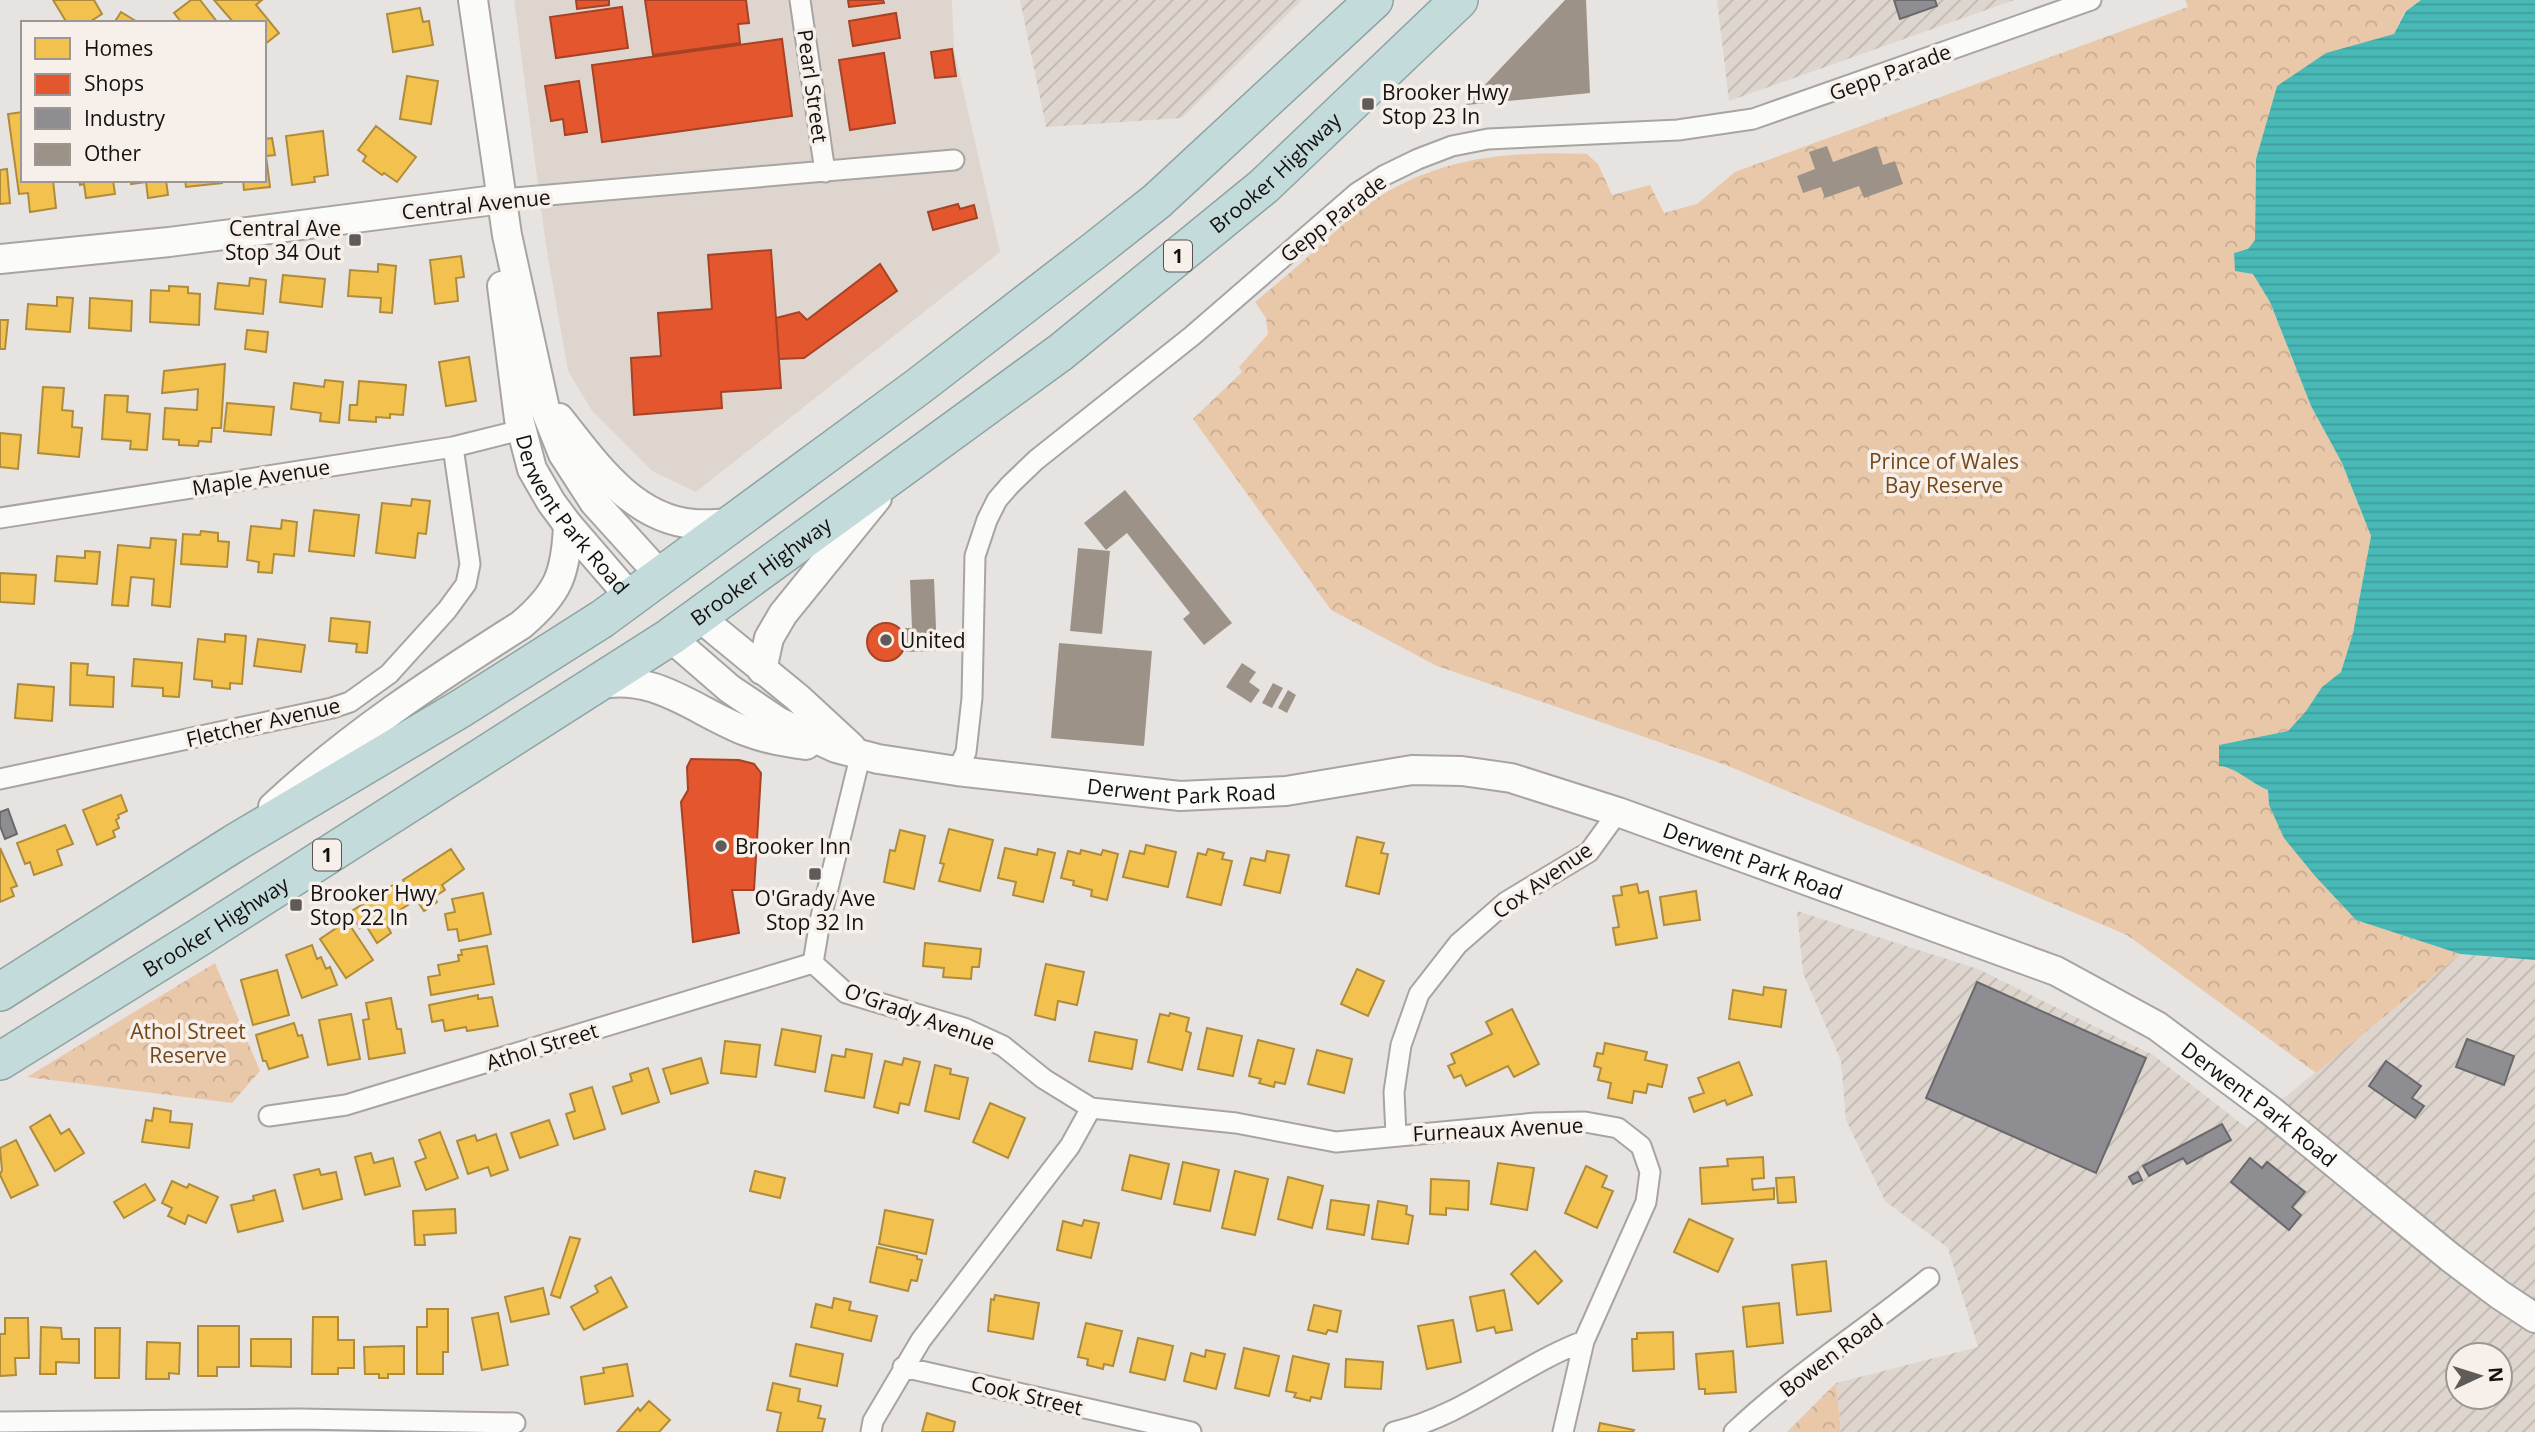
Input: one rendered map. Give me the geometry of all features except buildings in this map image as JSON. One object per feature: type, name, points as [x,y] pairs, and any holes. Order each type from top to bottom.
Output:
[{"type":"highway","points":[[0,992],[233,844],[471,703],[602,619],[919,386],[1157,201],[1374,0]]},
{"type":"highway","name":"Brooker Highway","points":[[0,1061],[198,938],[684,626],[901,469],[1061,352],[1264,186],[1459,0]]},
{"type":"highway","name":"Derwent Park Road","points":[[660,575],[684,626]]},
{"type":"highway","name":"Derwent Park Road","points":[[631,598],[684,626]]},
{"type":"street","name":"Derwent Park Road","points":[[472,0],[507,234],[545,409],[563,454],[594,502],[660,575]]},
{"type":"street","name":"Pearl Street","points":[[800,0],[825,172]]},
{"type":"street","name":"Gepp Parade","points":[[957,771],[966,752],[972,698],[975,556],[997,500],[1036,460],[1192,336],[1357,194],[1407,164],[1452,146],[1488,139],[1704,127],[1753,119],[2091,0]]},
{"type":"street","name":"Central Avenue","points":[[0,260],[169,242],[502,199],[954,160]]},
{"type":"street","name":"Derwent Park Road","points":[[507,234],[502,285],[521,430],[532,468],[551,502],[631,598]]},
{"type":"street","points":[[537,375],[557,415],[597,467],[631,498],[652,512],[679,522],[732,523]]},
{"type":"street","name":"Maple Avenue","points":[[0,518],[453,447],[521,430]]},
{"type":"street","name":"Fletcher Avenue","points":[[0,779],[332,708],[350,702],[368,691],[406,656],[466,584],[470,564],[453,447]]},
{"type":"street","points":[[762,670],[769,638],[783,614],[901,469]]},
{"type":"street","points":[[233,844],[344,746],[400,704],[521,625],[538,610],[548,599],[563,572],[568,524]]},
{"type":"street","name":"Derwent Park Road","points":[[684,626],[762,670],[798,698],[851,751]]},
{"type":"street","name":"Derwent Park Road","points":[[684,626],[699,664],[761,710],[799,733],[851,751],[908,764],[957,771],[1180,796],[1286,790],[1412,770],[1462,771],[1511,778],[1618,812],[2056,971],[2157,1026],[2270,1110],[2461,1265],[2535,1318]]},
{"type":"street","points":[[592,686],[622,682],[650,685],[747,732],[786,742],[851,751],[813,963]]},
{"type":"street","name":"Cox Avenue","points":[[1396,1135],[1394,1092],[1401,1045],[1419,994],[1458,944],[1506,902],[1589,852],[1618,812]]},
{"type":"street","name":"O'Grady Avenue","points":[[813,963],[846,993],[964,1028],[1003,1046],[1044,1079],[1091,1108]]},
{"type":"street","name":"Athol Street","points":[[269,1116],[346,1105],[813,963]]},
{"type":"street","points":[[871,1432],[873,1421],[921,1339],[1070,1146],[1091,1108]]},
{"type":"street","name":"Furneaux Avenue","points":[[1091,1108],[1236,1123],[1336,1142],[1536,1123],[1586,1122],[1618,1128],[1640,1146],[1650,1172],[1646,1202],[1584,1341],[1563,1432]]},
{"type":"street","name":"Bowen Road","points":[[1734,1432],[1823,1359],[1929,1278]]},
{"type":"street","points":[[1394,1432],[1455,1411],[1553,1353],[1584,1341]]},
{"type":"street","name":"Cook Street","points":[[903,1367],[1191,1432]]},
{"type":"street","points":[[0,1422],[300,1419],[515,1423]]},
{"type":"shaded area","points":[[514,0],[952,0],[954,49],[1000,252],[696,492],[652,471],[592,411],[568,371],[546,246]]},
{"type":"shaded area","points":[[1020,0],[1302,0],[1182,118],[1046,127]]},
{"type":"shaded area","points":[[1717,0],[2014,0],[1729,101]]},
{"type":"shaded area","points":[[1797,911],[1978,969],[2153,1055],[2247,1128],[2460,954],[2535,960],[2535,1432],[1841,1432],[1836,1383],[1978,1347],[1948,1248],[1885,1201],[1846,1120],[1841,1061],[1803,973]]},
{"type":"green space","name":"Prince of Wales Bay Reserve","points":[[2185,0],[2421,0],[2405,11],[2394,34],[2364,44],[2277,86],[2256,159],[2255,240],[2248,249],[2253,273],[2270,302],[2311,406],[2342,463],[2371,536],[2353,633],[2341,672],[2322,687],[2288,731],[2219,745],[2219,765],[2268,790],[2269,805],[2356,920],[2460,954],[2316,1073],[2127,935],[1726,765],[1437,666],[1331,610],[1193,419],[1242,372],[1239,367],[1268,334],[1266,318],[1255,302],[1361,209],[1394,188],[1420,176],[1473,160],[1500,156],[1587,154],[1598,164],[1612,195],[1650,185],[1664,213],[1697,204],[1735,172],[2188,7]]},
{"type":"green space","name":"Athol Street Reserve","points":[[215,963],[260,1071],[232,1103],[27,1077]]},
{"type":"green space","points":[[1836,1383],[1841,1432],[1787,1432]]},
{"type":"water","points":[[2421,0],[2535,0],[2535,960],[2460,954],[2356,920],[2284,838],[2269,805],[2268,790],[2231,769],[2219,766],[2219,745],[2288,731],[2322,687],[2341,672],[2353,633],[2371,536],[2342,463],[2311,406],[2270,302],[2253,274],[2235,271],[2234,253],[2248,249],[2255,240],[2256,159],[2277,86],[2326,53],[2394,34],[2406,11]]},
{"type":"place","name":"Brooker Hwy Stop 23 In","points":[[1368,104]]},
{"type":"place","name":"Central Ave Stop 34 Out","points":[[355,240]]},
{"type":"place","name":"United","points":[[886,640]]},
{"type":"place","name":"Brooker Inn","points":[[721,846]]},
{"type":"place","name":"O'Grady Ave Stop 32 In","points":[[815,874]]},
{"type":"place","name":"Brooker Hwy Stop 22 In","points":[[296,905]]}]
